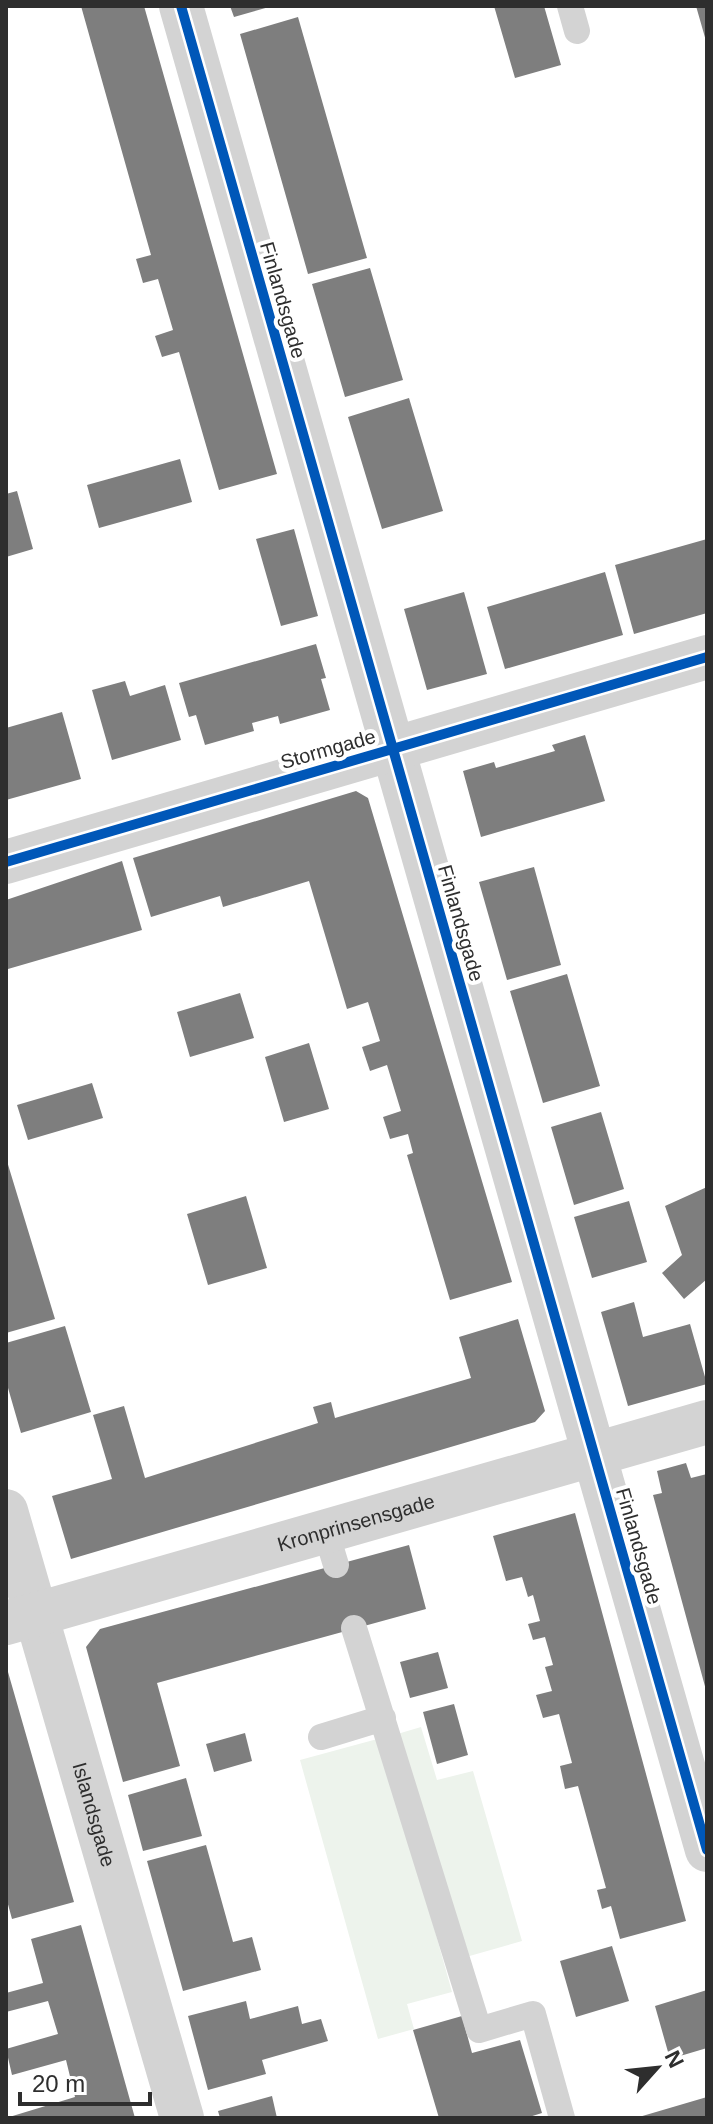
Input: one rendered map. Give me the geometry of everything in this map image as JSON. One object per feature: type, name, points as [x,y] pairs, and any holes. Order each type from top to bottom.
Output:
[{"type":"street","name":"Finlandsgade","points":[[181,6],[707,1850]]},
{"type":"street","name":"Stormgade","points":[[6,862],[707,657]]},
{"type":"street","name":"Kronprinsensgade","points":[[20,1619],[331,1548],[594,1455],[707,1422]]},
{"type":"street","name":"Islandsgade","points":[[6,1511],[20,1619],[182,2118]]},
{"type":"lane","points":[[354,1628],[479,2030],[533,2014],[562,2118]]},
{"type":"lane","points":[[321,1737],[383,1718]]},
{"type":"shaded area","points":[[421,1727],[437,1780],[473,1771],[522,1941],[459,1959],[394,1735]]},
{"type":"shaded area","points":[[381,1738],[452,1992],[407,2004],[414,2029],[378,2039],[300,1760]]},
{"type":"building","points":[[81,6],[144,6],[277,474],[219,490],[179,352],[162,357],[155,336],[173,330],[158,279],[143,283],[136,259],[151,255]]},
{"type":"building","points":[[230,6],[269,6],[269,7],[234,17]]},
{"type":"building","points":[[494,6],[544,6],[561,65],[515,78]]},
{"type":"building","points":[[696,6],[707,6],[707,41],[706,41]]},
{"type":"building","points":[[298,17],[367,258],[308,274],[240,34]]},
{"type":"building","points":[[370,268],[403,380],[345,397],[312,284]]},
{"type":"building","points":[[409,398],[443,511],[382,529],[348,417]]},
{"type":"building","points":[[180,459],[192,502],[99,528],[87,485]]},
{"type":"building","points":[[17,491],[33,549],[6,557],[6,494]]},
{"type":"building","points":[[294,529],[318,616],[281,626],[256,539]]},
{"type":"building","points":[[707,539],[707,613],[634,634],[615,565]]},
{"type":"building","points":[[605,572],[623,635],[505,669],[487,607]]},
{"type":"building","points":[[464,592],[487,674],[427,690],[404,609]]},
{"type":"building","points":[[316,644],[326,678],[321,679],[330,710],[280,724],[278,716],[252,723],[254,731],[205,745],[196,715],[189,717],[179,683]]},
{"type":"building","points":[[125,681],[130,696],[165,685],[181,740],[112,760],[92,690]]},
{"type":"building","points":[[62,712],[81,779],[6,800],[6,728]]},
{"type":"building","points":[[585,735],[605,801],[481,837],[463,771],[494,762],[496,768],[555,751],[552,745]]},
{"type":"building","points":[[356,791],[368,798],[512,1282],[450,1300],[407,1155],[413,1153],[408,1134],[390,1139],[383,1117],[401,1111],[387,1065],[370,1071],[362,1047],[380,1041],[368,1002],[347,1009],[309,881],[223,907],[220,896],[151,917],[133,858]]},
{"type":"building","points":[[122,861],[142,930],[8,969],[6,900]]},
{"type":"building","points":[[534,867],[561,965],[507,980],[479,882]]},
{"type":"building","points":[[567,974],[600,1086],[543,1103],[510,991]]},
{"type":"building","points":[[240,993],[254,1038],[190,1057],[177,1012]]},
{"type":"building","points":[[309,1043],[329,1109],[284,1122],[265,1057]]},
{"type":"building","points":[[92,1083],[103,1118],[28,1140],[17,1105]]},
{"type":"building","points":[[601,1112],[624,1189],[574,1205],[551,1127]]},
{"type":"building","points":[[6,1158],[55,1319],[6,1333]]},
{"type":"building","points":[[707,1187],[707,1279],[684,1299],[662,1273],[682,1255],[665,1206]]},
{"type":"building","points":[[246,1196],[267,1268],[208,1285],[187,1214]]},
{"type":"building","points":[[629,1201],[647,1262],[592,1278],[574,1217]]},
{"type":"building","points":[[634,1302],[643,1337],[690,1324],[707,1384],[628,1406],[601,1312]]},
{"type":"building","points":[[518,1319],[545,1411],[535,1422],[71,1559],[52,1496],[112,1479],[93,1415],[124,1406],[145,1478],[318,1423],[313,1407],[331,1402],[335,1418],[471,1378],[459,1337]]},
{"type":"building","points":[[65,1326],[91,1412],[21,1433],[6,1381],[6,1343]]},
{"type":"building","points":[[686,1463],[691,1478],[707,1474],[706,1690],[653,1495],[662,1493],[657,1471]]},
{"type":"building","points":[[575,1513],[686,1921],[620,1939],[611,1906],[602,1909],[597,1890],[606,1888],[578,1786],[565,1789],[560,1766],[572,1763],[559,1714],[543,1718],[536,1695],[552,1691],[545,1667],[553,1665],[545,1637],[533,1640],[528,1624],[540,1621],[533,1595],[528,1597],[522,1577],[506,1581],[493,1536]]},
{"type":"building","points":[[409,1545],[426,1609],[157,1683],[180,1766],[123,1782],[86,1647],[100,1629]]},
{"type":"building","points":[[438,1652],[448,1688],[410,1698],[400,1662]]},
{"type":"building","points":[[6,1665],[74,1902],[12,1919],[6,1897]]},
{"type":"building","points":[[454,1704],[468,1755],[437,1764],[423,1712]]},
{"type":"building","points":[[245,1733],[252,1761],[214,1772],[206,1744]]},
{"type":"building","points":[[186,1778],[202,1836],[143,1851],[128,1795]]},
{"type":"building","points":[[206,1845],[233,1942],[252,1937],[261,1970],[183,1991],[147,1861]]},
{"type":"building","points":[[81,1925],[135,2118],[6,2118],[75,2097],[66,2060],[12,2075],[6,2049],[58,2034],[48,2001],[6,2012],[6,1993],[43,1983],[31,1939]]},
{"type":"building","points":[[612,1946],[629,2001],[576,2017],[560,1961]]},
{"type":"building","points":[[707,1990],[707,2048],[670,2059],[655,2006]]},
{"type":"building","points":[[246,2001],[250,2019],[298,2006],[302,2024],[321,2019],[328,2041],[262,2060],[266,2074],[208,2090],[188,2016]]},
{"type":"building","points":[[462,2016],[472,2053],[520,2040],[542,2113],[526,2118],[439,2118],[413,2030]]},
{"type":"building","points":[[272,2096],[277,2118],[220,2118],[218,2111]]},
{"type":"building","points":[[707,2097],[707,2118],[639,2118],[639,2117]]},
{"type":"cycle path","points":[[181,6],[707,1850]]},
{"type":"cycle path","points":[[6,862],[707,657]]}]
